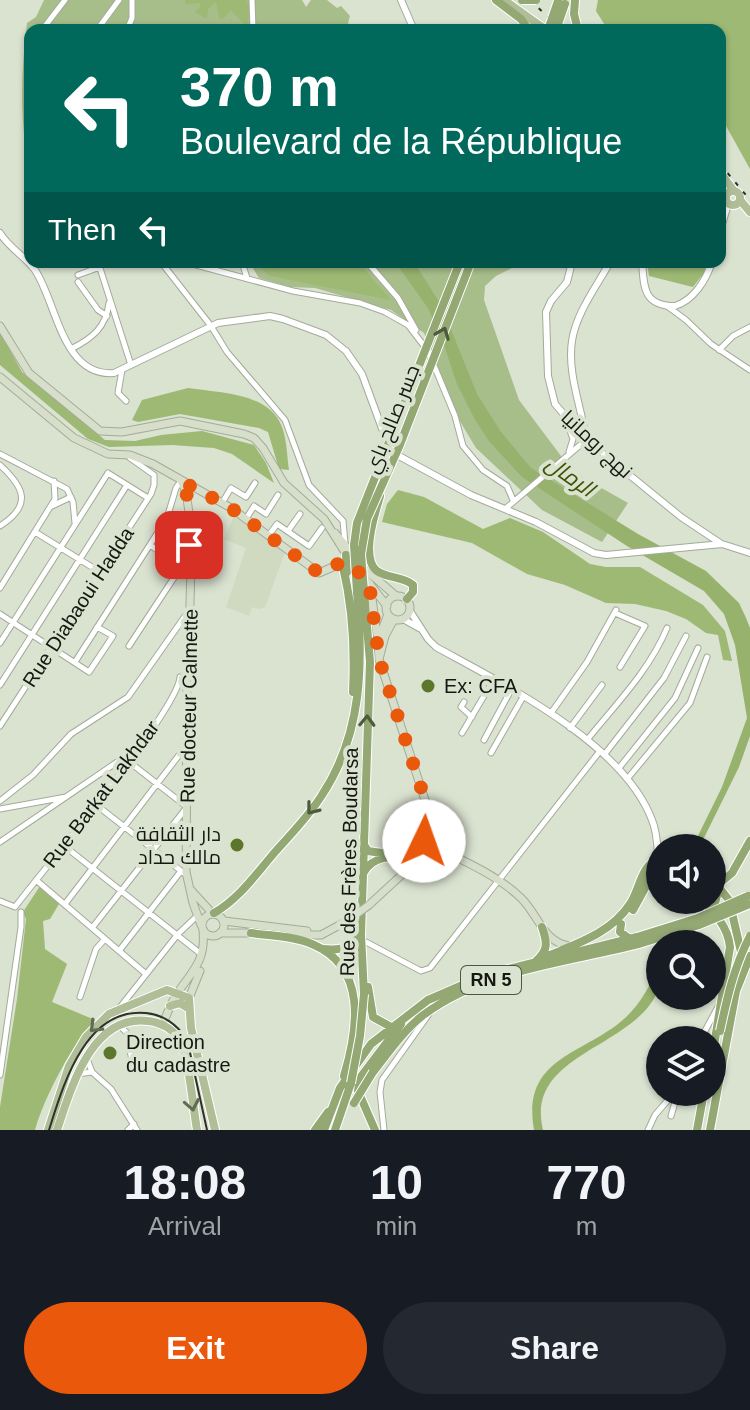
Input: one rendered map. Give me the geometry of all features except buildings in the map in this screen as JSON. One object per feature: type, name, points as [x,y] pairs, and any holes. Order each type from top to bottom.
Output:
[{"type":"highway","points":[[496,0],[525,24]]},
{"type":"highway","points":[[522,0],[536,0]]},
{"type":"highway","points":[[550,24],[562,1]]},
{"type":"highway","points":[[557,24],[562,1]]},
{"type":"highway","points":[[575,4],[577,24]]},
{"type":"highway","points":[[213,913],[233,901],[317,802],[342,757],[355,713],[361,656],[360,592],[354,545],[357,523],[458,268]]},
{"type":"highway","name":"جسر صالح باي","points":[[360,592],[363,537],[371,507],[382,487],[469,268]]},
{"type":"highway","points":[[382,487],[369,552],[373,565],[380,572],[411,583],[414,590],[407,599]]},
{"type":"highway","points":[[344,561],[353,637],[355,713]]},
{"type":"highway","name":"Rue des Frères Boudarsa","points":[[336,1130],[351,1083],[362,1027],[364,994],[362,876],[370,662],[360,592]]},
{"type":"highway","points":[[726,877],[732,873],[750,841]]},
{"type":"highway","points":[[363,843],[368,851],[400,853],[415,849],[423,842]]},
{"type":"highway","points":[[744,969],[735,915],[727,896],[750,850]]},
{"type":"highway","points":[[362,876],[373,861],[414,858]]},
{"type":"highway","points":[[535,962],[599,933],[622,915],[633,900],[646,870]]},
{"type":"highway","points":[[572,946],[594,940],[621,924],[646,885]]},
{"type":"highway","name":"RN 5","points":[[336,1130],[373,1072],[400,1038],[420,1018],[449,997],[486,981],[635,940],[750,900]]},
{"type":"highway","points":[[715,914],[725,930]]},
{"type":"highway","points":[[721,921],[729,921],[735,915]]},
{"type":"highway","points":[[362,920],[370,1011],[376,1020],[391,1027]]},
{"type":"highway","points":[[322,949],[343,949],[350,945],[362,920]]},
{"type":"highway","points":[[621,924],[620,932],[635,940]]},
{"type":"highway","points":[[535,962],[546,949],[542,927]]},
{"type":"highway","points":[[726,932],[730,947],[726,974]]},
{"type":"highway","points":[[251,933],[304,941],[322,949],[343,970],[354,997],[355,1033],[340,1088]]},
{"type":"highway","points":[[721,1026],[734,973],[750,936]]},
{"type":"highway","name":"RN 5","points":[[324,1130],[340,1088],[371,1044],[428,1000],[466,981],[635,940]]},
{"type":"highway","points":[[710,1130],[729,1019],[750,956]]},
{"type":"highway","points":[[375,1130],[358,1091],[360,1078],[385,1042],[413,1011]]},
{"type":"highway","points":[[697,1130],[701,1106]]},
{"type":"highway","points":[[315,1130],[331,1108]]},
{"type":"main road","points":[[504,0],[538,24]]},
{"type":"main road","points":[[726,180],[750,212]]},
{"type":"main road","points":[[734,191],[728,193],[727,201],[734,205],[740,200]]},
{"type":"main road","points":[[0,326],[29,373],[100,431],[122,432],[180,421],[250,436],[263,448],[284,483],[345,544],[366,570],[396,596],[407,599],[410,611],[393,614]]},
{"type":"main road","points":[[0,377],[74,438],[108,454],[126,455],[153,464],[222,503],[319,573],[344,561]]},
{"type":"main road","name":"Rue docteur Calmette","points":[[181,481],[188,498],[186,568],[190,609],[184,873],[202,928]]},
{"type":"main road","points":[[323,524],[344,561],[357,568],[393,614]]},
{"type":"main road","points":[[367,580],[379,659],[426,803],[437,825],[443,829],[445,837],[463,861]]},
{"type":"main road","points":[[379,659],[396,596]]},
{"type":"main road","points":[[378,641],[393,614]]},
{"type":"main road","points":[[202,928],[207,935],[251,933],[311,936],[329,932],[369,905],[403,874],[423,842],[426,803]]},
{"type":"main road","points":[[426,827],[437,825]]},
{"type":"main road","points":[[414,858],[442,844],[445,837]]},
{"type":"main road","points":[[423,842],[497,881],[523,900],[556,941],[572,946]]},
{"type":"main road","points":[[392,858],[400,864],[403,874]]},
{"type":"main road","name":"Rue docteur Calmette","points":[[188,885],[199,902],[213,913]]},
{"type":"main road","points":[[166,1027],[170,1006],[192,977],[202,954],[203,919],[213,913],[224,921],[242,925],[329,932]]},
{"type":"main road","points":[[215,1130],[188,1008],[189,998],[218,935],[224,929],[224,921]]},
{"type":"main road","points":[[48,1130],[77,1049],[96,1025],[118,1009],[137,1004],[163,991],[178,992],[189,998]]},
{"type":"main road","points":[[170,1006],[180,1003],[188,1008]]},
{"type":"main road","points":[[57,1130],[76,1074],[88,1055],[119,1026],[144,1021],[166,1027],[180,1040],[197,1130]]},
{"type":"street","points":[[47,24],[65,0]]},
{"type":"street","points":[[101,24],[119,0]]},
{"type":"street","points":[[130,24],[132,0]]},
{"type":"street","points":[[252,0],[253,24]]},
{"type":"street","points":[[401,0],[411,24]]},
{"type":"street","points":[[726,205],[727,201]]},
{"type":"street","points":[[0,233],[24,258]]},
{"type":"street","points":[[33,268],[71,349],[82,365],[97,372],[122,370],[227,321],[270,316],[283,319],[332,338],[346,351],[361,371],[384,436],[394,451],[413,465],[471,495],[536,522],[594,553],[606,555],[722,544],[750,553]]},
{"type":"street","points":[[93,268],[78,278],[98,310],[107,316]]},
{"type":"street","points":[[100,268],[131,365]]},
{"type":"street","points":[[166,268],[211,326],[227,352],[285,420],[309,485],[343,521],[344,561]]},
{"type":"street","points":[[208,268],[293,291],[360,303],[401,321],[420,338]]},
{"type":"street","points":[[244,268],[247,278]]},
{"type":"street","points":[[372,268],[398,298],[420,338],[455,416],[463,446],[483,470],[507,486],[513,500]]},
{"type":"street","name":"نهج رومانيا","points":[[570,268],[567,282],[549,303],[545,321],[550,389],[557,408],[586,440],[681,517],[722,544]]},
{"type":"street","points":[[505,509],[586,440],[571,363],[572,338],[607,268]]},
{"type":"street","points":[[643,268],[645,291],[656,303],[667,306],[719,350],[750,370]]},
{"type":"street","points":[[667,306],[684,303],[691,298],[709,268]]},
{"type":"street","points":[[71,349],[96,333],[107,316],[109,302]]},
{"type":"street","points":[[719,350],[733,336],[750,327]]},
{"type":"street","points":[[122,370],[118,393],[126,401]]},
{"type":"street","points":[[566,419],[573,439],[568,455]]},
{"type":"street","points":[[0,454],[67,489],[72,497],[75,524]]},
{"type":"street","points":[[0,643],[108,473],[148,498],[154,485],[154,475],[126,455]]},
{"type":"street","points":[[0,465],[20,484],[22,497],[17,511],[0,526]]},
{"type":"street","points":[[0,588],[51,507],[56,491],[54,481]]},
{"type":"street","points":[[75,662],[150,545],[169,512],[181,481]]},
{"type":"street","points":[[222,503],[231,488],[246,497],[255,483]]},
{"type":"street","points":[[0,685],[127,485]]},
{"type":"street","points":[[246,519],[254,506],[266,514],[278,495]]},
{"type":"street","points":[[51,507],[72,497]]},
{"type":"street","name":"Rue Diabaoui Hadda","points":[[1,726],[148,498]]},
{"type":"street","points":[[288,531],[300,514]]},
{"type":"street","points":[[269,535],[277,524],[309,546],[323,524]]},
{"type":"street","points":[[35,532],[100,572]]},
{"type":"street","points":[[129,646],[186,568],[150,545]]},
{"type":"street","points":[[0,801],[26,782],[78,728],[128,697],[190,609]]},
{"type":"street","points":[[410,611],[436,647],[551,713],[619,768],[652,817],[655,834]]},
{"type":"street","points":[[551,713],[587,662],[616,612],[645,626],[620,667]]},
{"type":"street","points":[[0,614],[89,672],[113,636],[97,627]]},
{"type":"street","points":[[393,614],[422,630]]},
{"type":"street","points":[[587,741],[639,678],[667,628]]},
{"type":"street","points":[[366,942],[425,971],[664,678],[686,636]]},
{"type":"street","points":[[619,768],[675,698],[698,648]]},
{"type":"street","points":[[628,778],[690,703],[707,657]]},
{"type":"street","name":"Rue Barkat Lakhdar","points":[[0,901],[15,907],[173,699],[180,677]]},
{"type":"street","points":[[462,733],[494,679]]},
{"type":"street","points":[[570,728],[602,685]]},
{"type":"street","points":[[484,740],[511,690]]},
{"type":"street","points":[[491,753],[523,697]]},
{"type":"street","points":[[464,702],[461,707],[472,717]]},
{"type":"street","points":[[65,904],[187,745]]},
{"type":"street","points":[[0,842],[117,761],[128,761],[187,807],[92,928]]},
{"type":"street","points":[[0,809],[68,797]]},
{"type":"street","points":[[95,804],[184,873],[119,951]]},
{"type":"street","points":[[63,845],[202,954]]},
{"type":"street","points":[[36,880],[146,974]]},
{"type":"street","points":[[0,1075],[21,912]]},
{"type":"street","points":[[118,1009],[178,934],[197,916]]},
{"type":"street","points":[[80,997],[96,949],[105,939]]},
{"type":"street","points":[[384,1130],[380,1092],[382,1080],[433,1009]]},
{"type":"street","points":[[119,1026],[127,1033],[132,1061]]},
{"type":"street","points":[[88,1055],[88,1066],[111,1089],[136,1127],[128,1130]]},
{"type":"street","points":[[76,1074],[92,1072]]},
{"type":"street","points":[[648,1130],[660,1108],[672,1114],[673,1106]]},
{"type":"shaded area","points":[[44,0],[302,0],[306,7],[311,0],[327,0],[337,8],[341,6],[350,16],[348,24],[27,24],[36,17]]},
{"type":"shaded area","points":[[185,0],[249,0],[246,1],[249,5],[248,24],[244,24],[231,10],[223,19],[219,18],[216,2],[208,9],[207,19],[195,12],[200,3],[186,4]]},
{"type":"shaded area","points":[[598,0],[750,0],[750,169],[726,126],[726,24],[604,24],[596,11]]},
{"type":"shaded area","points":[[24,51],[24,127],[22,97]]},
{"type":"shaded area","points":[[253,268],[512,268],[485,286],[484,300],[519,400],[573,472],[628,503],[602,542],[542,510],[476,448],[458,418],[424,333],[391,310],[315,288],[291,287],[259,278]]},
{"type":"shaded area","points":[[261,268],[363,268],[391,300],[270,276]]},
{"type":"shaded area","points":[[399,268],[418,268],[441,305],[477,394],[501,432],[531,468],[638,534],[706,571],[739,603],[750,628],[750,736],[739,767],[706,834],[699,834],[722,787],[747,718],[735,645],[724,614],[704,591],[627,546],[522,477],[489,441],[474,418],[457,384],[428,308]]},
{"type":"shaded area","points":[[648,268],[705,268],[693,287],[649,276]]},
{"type":"shaded area","points":[[0,332],[22,372],[105,440],[135,441],[202,431],[254,445],[274,483],[232,454],[214,448],[172,445],[109,447],[88,439],[0,365]]},
{"type":"shaded area","points":[[188,388],[242,396],[276,415],[286,443],[289,470],[279,469],[268,432],[259,428],[180,414],[138,422],[132,420],[142,400]]},
{"type":"shaded area","points":[[398,490],[424,497],[483,529],[510,518],[543,532],[590,564],[640,567],[703,605],[725,631],[732,661],[723,660],[718,635],[706,633],[686,619],[666,611],[635,604],[606,603],[565,585],[527,574],[472,543],[382,522],[387,504]]},
{"type":"shaded area","points":[[234,516],[285,552],[265,607],[252,607],[249,616],[226,607],[246,548],[224,539]]},
{"type":"shaded area","points":[[40,886],[59,904],[50,919],[43,921],[45,949],[67,964],[52,1002],[95,1020],[60,1072],[35,1130],[0,1130],[0,1107],[26,919],[23,912]]},
{"type":"shaded area","points":[[646,991],[646,1009],[629,1025],[566,1067],[550,1083],[542,1104],[543,1130],[534,1130],[532,1107],[536,1089],[544,1075],[570,1053],[618,1024]]},
{"type":"tram line","points":[[49,1130],[70,1072],[92,1036],[107,1023],[125,1014],[146,1013],[169,1021],[187,1039],[207,1130]]},
{"type":"railway","points":[[530,0],[559,24]]},
{"type":"railway","points":[[726,171],[750,200]]},
{"type":"place","name":"Ex: CFA","points":[[428,686]]},
{"type":"place","name":"دار الثقافة مالك حداد","points":[[237,845]]},
{"type":"place","name":"Direction du cadastre","points":[[110,1053]]},
{"type":"route","points":[[189,545],[188,498],[181,481],[231,508],[319,573],[338,564],[349,563],[369,582],[379,659],[426,803],[424,841]]},
{"type":"water label","name":"الرمال","points":[[570,476]]}]
